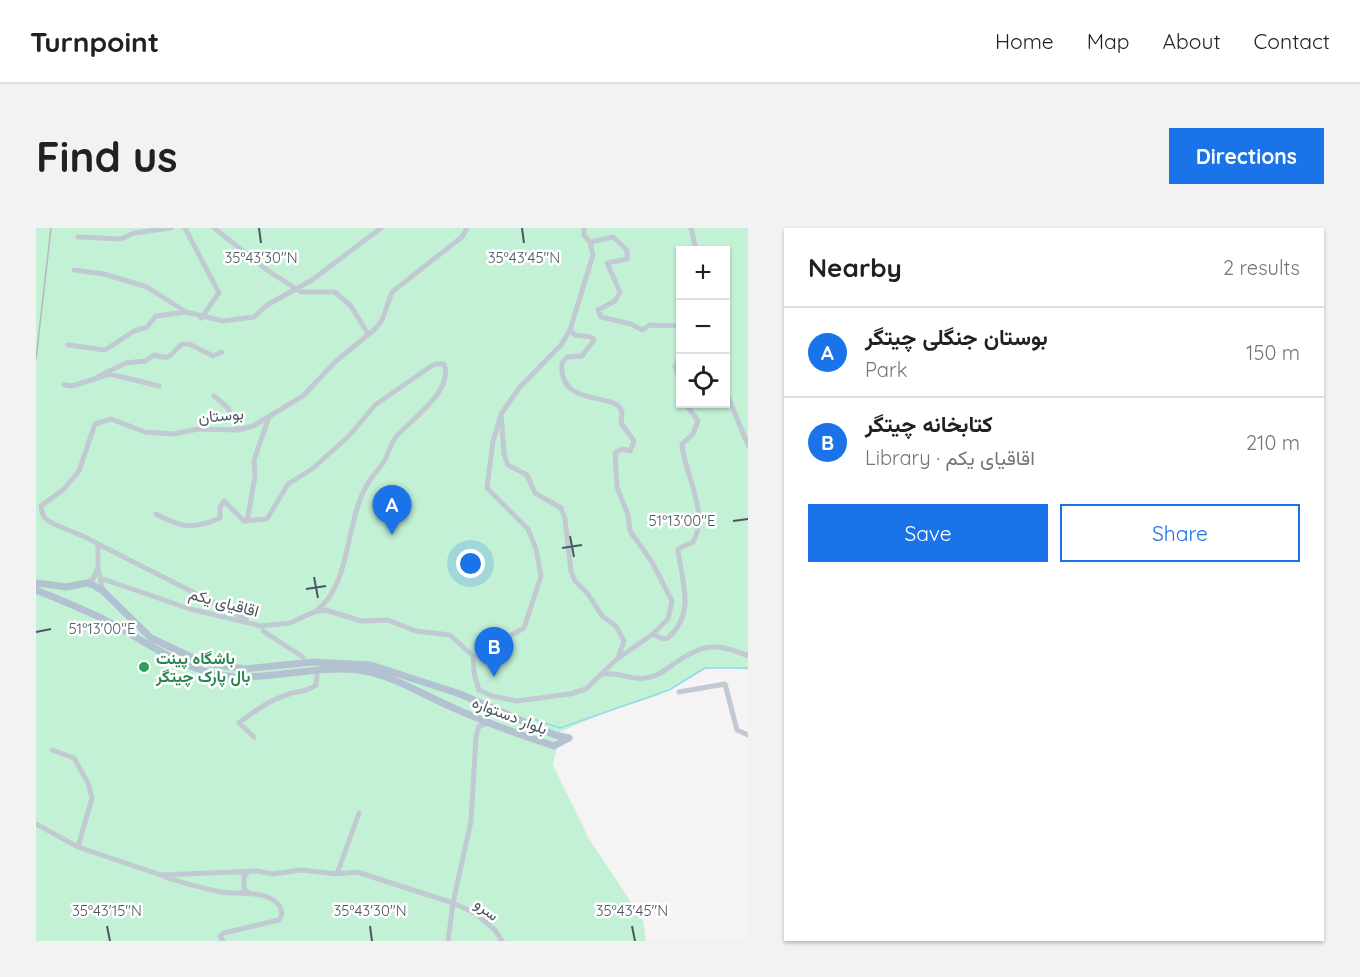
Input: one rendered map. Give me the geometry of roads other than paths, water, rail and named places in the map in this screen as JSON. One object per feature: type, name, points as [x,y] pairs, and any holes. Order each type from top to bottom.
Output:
[{"type":"main road","points":[[36,583],[67,587],[86,583]]},
{"type":"main road","name":"بلوار دستواره","points":[[36,590],[108,622],[157,650],[207,672],[251,676],[317,668],[361,671],[403,683],[456,709],[554,746],[569,738],[460,694],[402,675],[350,662],[314,662],[244,669],[204,663],[151,638],[103,591],[86,583]]},
{"type":"main road","points":[[67,587],[62,595],[73,606]]},
{"type":"main road","points":[[108,622],[117,620],[120,609]]},
{"type":"main road","points":[[456,709],[450,701],[460,694]]},
{"type":"main road","points":[[514,732],[520,723],[515,718]]},
{"type":"street","points":[[78,237],[121,239],[134,234],[171,228]]},
{"type":"street","points":[[185,228],[219,293],[201,318]]},
{"type":"street","points":[[214,228],[301,292],[334,292],[351,306],[368,333]]},
{"type":"street","points":[[74,270],[105,274],[147,287],[186,312],[201,318],[223,321],[254,317],[267,305],[297,289],[381,228]]},
{"type":"street","name":"بوستان","points":[[98,544],[80,533],[46,520],[41,506],[64,489],[79,471],[95,424],[111,419],[145,432],[173,434],[198,429],[237,430],[269,417],[303,396],[335,362],[382,320],[392,292],[462,237],[467,228]]},
{"type":"street","points":[[484,651],[524,628],[541,576],[528,529],[486,488],[493,441],[501,414],[520,387],[561,345],[570,330],[593,255],[590,242],[584,235],[584,228]]},
{"type":"street","points":[[691,228],[695,246]]},
{"type":"street","points":[[590,242],[597,238],[613,237],[624,245],[628,254],[623,260],[607,263],[620,292],[615,301],[600,307],[598,310],[601,317],[631,324],[642,330],[650,325],[676,326]]},
{"type":"street","points":[[68,345],[105,350],[134,331],[147,327],[156,316],[186,312]]},
{"type":"street","points":[[570,330],[575,335],[591,337],[594,340],[582,356],[567,357],[562,363],[567,384],[583,397],[606,400],[618,407],[622,414],[621,423],[634,441],[630,450],[622,449],[615,453],[617,487],[628,515],[630,531],[652,562],[672,601],[668,619],[653,634],[617,659]]},
{"type":"street","points":[[64,386],[72,386],[132,361],[145,362],[154,355],[165,358],[174,355],[182,344],[189,344],[213,356],[222,352]]},
{"type":"street","points":[[156,514],[170,521],[192,527],[220,518],[220,507],[224,501],[244,521],[267,519],[288,484],[312,469],[349,436],[375,405],[435,364],[444,364],[446,376],[442,384],[426,408],[395,438],[384,461],[361,495],[354,510],[338,584],[320,608],[314,612]]},
{"type":"street","points":[[99,376],[110,374],[159,386]]},
{"type":"street","points":[[214,396],[228,408],[237,430]]},
{"type":"street","points":[[730,407],[748,445]]},
{"type":"street","points":[[653,634],[663,639],[668,638],[677,627],[686,606],[686,589],[678,549],[693,542],[696,538],[697,498],[696,488],[684,459],[682,444],[693,434],[698,421],[689,408]]},
{"type":"street","points":[[478,702],[483,691],[492,696],[517,701],[570,694],[586,689],[617,659],[624,641],[616,626],[602,616],[588,594],[575,581],[571,571],[565,519],[561,508],[535,493],[527,476],[512,469],[505,460],[501,414]]},
{"type":"street","points":[[244,521],[248,517],[254,460],[269,417]]},
{"type":"street","points":[[103,591],[98,568],[98,544],[246,619]]},
{"type":"street","points":[[86,583],[93,579],[98,568]]},
{"type":"street","name":"اقاقیای یکم","points":[[100,578],[190,609],[261,627],[290,622],[314,612],[326,610],[361,621],[388,620],[416,631],[450,635],[473,656],[476,684],[483,691]]},
{"type":"street","points":[[263,631],[303,657]]},
{"type":"street","points":[[604,674],[614,673],[637,679],[650,677],[688,655],[723,645],[748,656]]},
{"type":"street","points":[[254,737],[239,723],[256,709],[289,694],[310,690],[316,686],[317,676]]},
{"type":"street","points":[[680,692],[725,684],[734,723],[740,733],[748,735]]},
{"type":"street","points":[[489,706],[492,696]]},
{"type":"street","points":[[465,712],[474,724],[476,737]]},
{"type":"street","points":[[448,941],[453,903],[471,821],[478,726],[491,722]]},
{"type":"street","points":[[52,750],[74,758],[88,783],[92,798],[78,847]]},
{"type":"street","points":[[337,874],[359,813]]},
{"type":"street","points":[[36,824],[78,847],[161,875],[223,892],[249,893],[277,903],[282,909],[281,918],[224,933],[220,938],[223,941]]},
{"type":"street","name":"سرو","points":[[161,875],[248,872],[273,874],[301,870],[337,874],[357,872],[453,903],[476,913],[502,941]]},
{"type":"street","points":[[248,872],[243,883],[244,889],[249,893]]},
{"type":"waterway","points":[[536,720],[560,728],[669,690],[705,668],[748,668]]},
{"type":"railway","points":[[36,359],[51,228]]},
{"type":"place","name":"بوستان جنگلی چیتگر","points":[[392,535]]},
{"type":"place","name":"باشگاه پینت بال پارک چیتگر","points":[[144,667]]},
{"type":"place","name":"کتابخانه چیتگر","points":[[494,677]]}]
